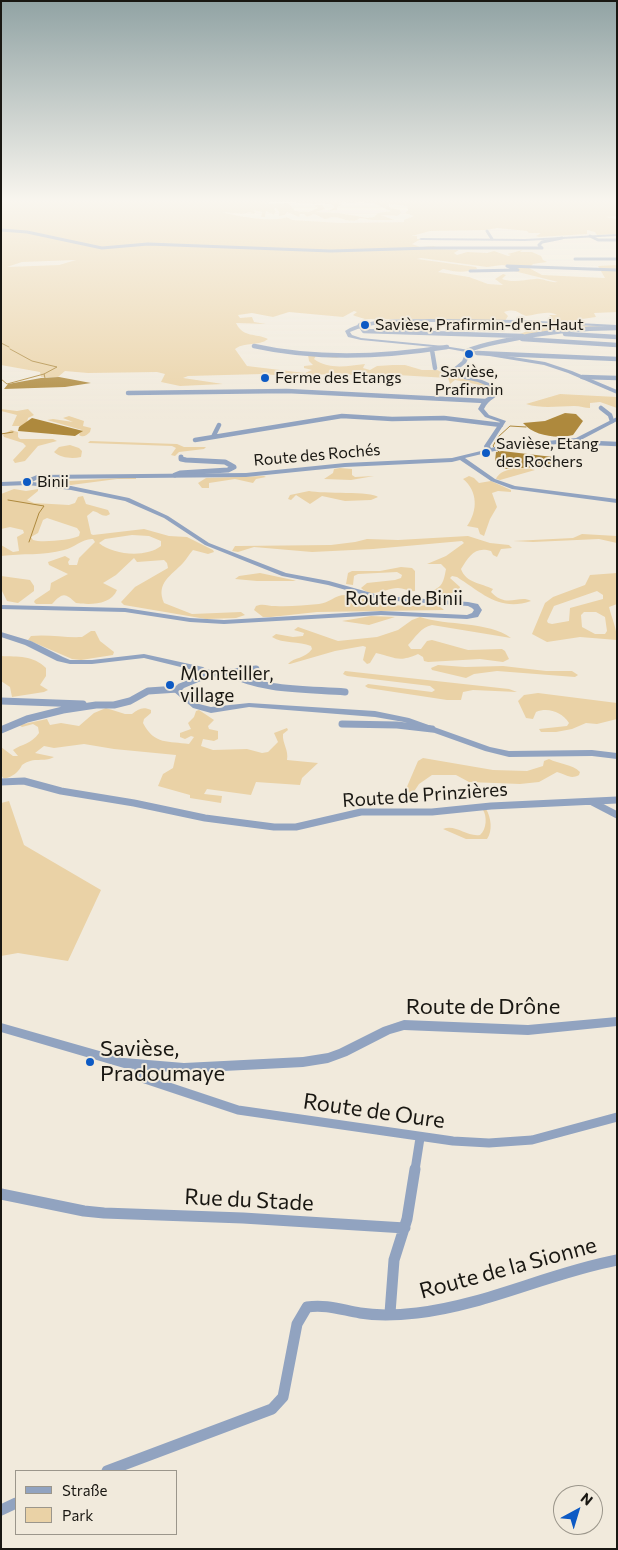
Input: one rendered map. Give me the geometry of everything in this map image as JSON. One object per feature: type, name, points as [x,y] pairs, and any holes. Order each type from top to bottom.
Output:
[{"type":"street","points":[[617,327],[397,321],[360,325],[350,327],[347,330],[347,333],[352,337],[447,348],[550,365],[582,376],[617,392]]},
{"type":"street","points":[[360,325],[364,331],[522,336],[587,328],[617,327]]},
{"type":"street","points":[[547,333],[617,337]]},
{"type":"street","points":[[128,393],[287,391],[485,401],[497,394],[500,388],[452,374],[464,362],[468,351],[476,347],[522,336]]},
{"type":"street","points":[[516,338],[617,344]]},
{"type":"street","points":[[254,346],[283,351],[353,356],[447,348]]},
{"type":"street","points":[[432,350],[435,368]]},
{"type":"street","points":[[477,353],[617,359]]},
{"type":"street","points":[[582,376],[617,378]]},
{"type":"street","points":[[485,401],[482,412],[488,417],[502,420],[501,426],[487,446],[488,450]]},
{"type":"street","points":[[601,408],[615,420]]},
{"type":"street","points":[[195,440],[345,416],[386,419],[441,418],[501,426]]},
{"type":"street","name":"Route des Rochés","points":[[28,481],[42,477],[259,474],[350,465],[461,458],[488,450],[571,442],[584,438],[615,420]]},
{"type":"street","points":[[213,437],[219,425]]},
{"type":"street","points":[[571,442],[617,444]]},
{"type":"street","name":"Route des Rochés","points":[[175,475],[180,473],[228,470],[234,467],[225,462],[184,460],[181,457]]},
{"type":"street","points":[[461,458],[493,480],[514,488],[617,501]]},
{"type":"street","name":"Route de Binii","points":[[1,484],[28,481],[90,490],[138,503],[166,517],[207,544],[241,556],[274,572],[328,583],[382,598],[468,604],[476,607],[478,612],[472,616],[462,617],[381,613],[224,622],[190,620],[125,610],[1,606]]},
{"type":"street","points":[[1,634],[32,644],[64,661],[86,663],[148,656],[200,669],[206,673],[256,668]]},
{"type":"street","points":[[227,672],[235,677],[249,681],[305,689],[344,692]]},
{"type":"street","points":[[1,702],[114,705],[148,691],[178,689],[202,678],[206,673]]},
{"type":"street","points":[[178,689],[178,693],[194,704],[208,709],[218,710],[249,705],[363,713],[396,718],[488,749],[509,754],[592,753],[617,756]]},
{"type":"street","points":[[1,730],[27,719],[63,710],[96,705]]},
{"type":"street","points":[[342,724],[397,725],[432,730]]},
{"type":"street","name":"Route de Prinzières","points":[[1,782],[24,781],[54,790],[128,801],[205,818],[270,827],[296,827],[361,812],[432,812],[491,806],[617,800]]},
{"type":"street","points":[[592,802],[617,815]]},
{"type":"street","name":"Route de Drône","points":[[1,1028],[116,1061],[139,1066],[184,1068],[315,1061],[338,1055],[387,1030],[404,1025],[528,1030],[617,1021]]},
{"type":"street","name":"Route de Oure","points":[[139,1066],[139,1072],[145,1078],[238,1110],[420,1138],[472,1143],[532,1140],[617,1117]]},
{"type":"street","points":[[390,1313],[394,1260],[405,1228],[420,1138]]},
{"type":"street","name":"Rue du Stade","points":[[1,1194],[84,1211],[104,1213],[242,1218],[405,1228]]},
{"type":"street","name":"Route de la Sionne","points":[[111,1470],[272,1409],[283,1397],[297,1324],[307,1307],[321,1306],[368,1314],[417,1313],[455,1306],[586,1266],[617,1260]]},
{"type":"street","points":[[1,1510],[15,1503]]},
{"type":"green space","points":[[1,274],[452,274],[469,277],[488,284],[503,285],[495,279],[502,274],[506,275],[502,279],[510,281],[538,279],[558,282],[527,274],[605,278],[603,274],[617,274],[617,312],[594,313],[596,317],[582,319],[580,322],[552,322],[552,317],[549,315],[557,315],[546,313],[526,316],[516,311],[504,312],[508,316],[505,321],[365,319],[353,315],[357,312],[354,311],[343,317],[289,312],[273,317],[252,313],[238,315],[240,318],[252,317],[254,322],[266,324],[236,323],[246,333],[268,339],[260,343],[243,345],[235,349],[247,366],[305,373],[312,370],[304,368],[304,366],[313,365],[309,361],[308,355],[340,357],[316,356],[314,359],[325,365],[365,364],[363,368],[370,370],[377,366],[405,365],[422,370],[437,370],[480,382],[499,390],[489,397],[495,390],[490,387],[455,380],[450,384],[448,378],[380,374],[361,376],[337,373],[297,377],[263,374],[188,376],[183,378],[223,384],[180,386],[161,382],[165,374],[157,372],[88,373],[65,371],[58,377],[41,377],[40,372],[1,365]]},
{"type":"green space","points":[[550,324],[601,327],[563,328],[523,336],[520,334]]},
{"type":"green space","points":[[560,394],[617,397],[617,408],[600,402],[590,403],[590,408],[574,406],[544,407],[526,404]]},
{"type":"green space","points":[[1,409],[17,411],[28,409],[34,415],[28,418],[27,422],[22,426],[12,426],[17,415],[1,411]]},
{"type":"green space","points":[[69,416],[84,421],[83,426],[91,428],[90,432],[85,436],[80,436],[82,430],[47,420],[73,422],[63,418]]},
{"type":"green space","points":[[11,430],[18,432],[20,439],[53,439],[57,441],[38,446],[25,461],[15,463],[13,460],[26,446],[23,443],[4,437],[3,435]]},
{"type":"green space","points":[[90,441],[206,447],[204,449],[179,452],[175,456],[171,455],[176,448],[172,446],[88,443]]},
{"type":"green space","points":[[70,445],[82,451],[81,457],[60,456],[54,452],[59,447]]},
{"type":"green space","points":[[527,468],[535,470],[500,480],[496,479],[498,475],[505,471]]},
{"type":"green space","points":[[334,469],[352,469],[352,475],[355,477],[374,476],[351,480],[324,479],[333,473]]},
{"type":"green space","points":[[469,476],[479,483],[491,481],[511,490],[511,492],[498,491],[492,493],[497,507],[484,536],[480,534],[478,528],[467,526],[475,508],[472,489],[463,479]]},
{"type":"green space","points":[[136,477],[136,479],[117,479],[71,485],[53,482]]},
{"type":"green space","points":[[266,477],[256,479],[253,483],[235,479],[209,483],[209,488],[202,488],[198,483],[206,478]]},
{"type":"green space","points":[[14,489],[26,491],[38,489],[27,500],[34,503],[69,505],[75,503],[78,497],[83,496],[86,504],[108,510],[110,514],[104,516],[93,511],[87,516],[91,534],[93,535],[144,529],[169,536],[187,537],[214,552],[208,554],[193,550],[163,585],[162,596],[164,603],[192,614],[241,612],[245,615],[236,618],[206,619],[124,605],[121,602],[135,587],[168,568],[164,560],[137,562],[134,558],[116,575],[103,583],[117,590],[110,599],[100,603],[87,604],[76,603],[64,595],[52,604],[36,604],[35,600],[50,590],[51,583],[68,574],[49,565],[48,562],[65,556],[70,559],[69,565],[77,565],[79,558],[95,542],[93,539],[89,539],[68,549],[56,552],[1,556],[1,545],[13,552],[19,551],[17,537],[24,533],[23,530],[10,527],[1,529],[1,494]],"holes":[[[47,518],[77,528],[80,532],[79,536],[56,541],[33,540],[31,537],[38,533],[43,520]],[[132,535],[149,536],[161,541],[161,546],[155,550],[130,554],[112,550],[99,543],[105,539]]]},
{"type":"green space","points":[[309,491],[367,494],[378,497],[371,500],[345,501],[322,496],[310,504],[296,495],[291,500],[288,499],[290,495]]},
{"type":"green space","points":[[582,534],[617,536],[617,543],[599,539],[513,541],[573,538]]},
{"type":"green space","points":[[468,536],[490,543],[509,545],[512,548],[501,549],[497,557],[491,551],[485,550],[473,553],[461,569],[463,574],[474,582],[493,589],[491,592],[502,600],[526,599],[531,601],[520,604],[501,602],[483,595],[457,577],[452,576],[450,578],[460,587],[459,590],[443,597],[428,597],[427,593],[441,585],[446,569],[441,564],[427,564],[446,556],[464,543],[462,541],[312,552],[254,547],[238,552],[232,551],[235,546],[331,545],[367,539],[398,540]]},
{"type":"green space","points":[[401,567],[412,568],[415,571],[415,591],[393,588],[370,593],[361,588],[367,583],[401,578],[402,575],[397,572],[358,574],[354,576],[353,585],[346,584],[348,573],[352,571],[380,571]]},
{"type":"green space","points":[[260,573],[296,581],[235,579],[239,576]]},
{"type":"green space","points":[[617,573],[617,604],[609,607],[617,640],[580,637],[547,642],[532,634],[545,603],[553,597],[585,585],[590,575]],"holes":[[[597,591],[603,595],[603,599],[570,608],[569,621],[548,623],[547,621],[554,606]],[[584,612],[596,612],[605,617],[607,631],[605,634],[595,634],[582,627],[581,615]]]},
{"type":"green space","points":[[1,576],[30,580],[34,586],[34,591],[18,603],[7,601],[2,591]]},
{"type":"green space","points":[[345,595],[398,605],[434,605],[444,610],[317,612],[263,617],[254,610],[256,606],[261,605],[319,604]]},
{"type":"green space","points":[[371,616],[395,617],[369,625],[342,621]]},
{"type":"green space","points":[[420,617],[479,626],[502,633],[511,638],[432,625],[421,630],[408,645],[411,649],[421,649],[427,641],[432,640],[468,650],[502,649],[509,659],[503,662],[480,659],[428,662],[424,661],[423,657],[418,654],[401,659],[376,653],[370,663],[367,664],[363,660],[366,647],[363,646],[335,651],[288,664],[309,652],[312,649],[311,646],[281,641],[272,637],[276,634],[293,637],[303,636],[304,633],[294,630],[298,627],[338,641],[377,637],[398,630]]},
{"type":"green space","points":[[91,631],[95,631],[100,641],[114,652],[113,655],[81,660],[72,659],[28,640],[31,636],[82,637]]},
{"type":"green space","points":[[1,656],[31,659],[41,664],[46,668],[46,676],[40,685],[48,690],[12,697],[10,687],[1,681]]},
{"type":"green space","points":[[438,665],[465,667],[503,666],[546,671],[572,671],[578,675],[575,677],[497,671],[474,674],[466,678],[432,670],[431,668]]},
{"type":"green space","points":[[345,671],[509,689],[517,692],[473,690],[463,692],[461,700],[447,700],[368,688],[365,686],[368,684],[432,692],[435,690],[430,686],[347,676],[343,674]]},
{"type":"green space","points":[[538,693],[617,703],[617,719],[597,724],[586,723],[572,729],[556,732],[541,732],[539,729],[567,726],[569,723],[559,713],[550,710],[536,712],[533,719],[526,718],[518,701],[524,695]]},
{"type":"green space","points":[[106,708],[125,714],[132,714],[143,708],[151,710],[151,713],[144,719],[143,723],[152,735],[163,741],[189,744],[194,737],[191,736],[185,739],[180,737],[180,733],[191,729],[188,723],[194,717],[196,711],[199,710],[214,720],[208,726],[209,729],[218,731],[218,739],[214,741],[203,739],[201,746],[213,750],[247,749],[262,753],[268,752],[278,742],[274,733],[287,728],[288,730],[283,734],[283,737],[287,760],[318,763],[302,778],[300,785],[256,782],[251,795],[207,789],[204,794],[222,796],[221,803],[190,798],[190,795],[158,786],[163,774],[173,768],[176,755],[84,744],[54,748],[44,746],[35,753],[54,757],[27,762],[15,774],[7,778],[4,779],[1,775],[1,747],[13,756],[18,756],[13,750],[30,742],[39,733],[38,727],[33,724],[22,727],[19,725],[47,719],[50,725],[61,723],[79,726],[94,713]]},
{"type":"green space","points":[[423,758],[493,770],[527,771],[543,766],[544,761],[549,759],[573,767],[580,772],[579,775],[573,777],[557,772],[539,782],[520,784],[469,782],[456,775],[432,775],[419,784],[409,799],[399,797],[398,795],[406,789],[418,761]]},
{"type":"green space","points":[[9,801],[24,845],[101,890],[68,961],[18,953],[1,956],[1,803]]},
{"type":"green space","points":[[486,809],[491,824],[487,839],[466,839],[443,829],[452,828],[480,835],[485,826],[486,819],[483,810]]},
{"type":"shaded area","points":[[59,377],[91,383],[65,387],[4,389],[8,384]]},
{"type":"shaded area","points":[[565,413],[576,414],[583,421],[573,435],[560,437],[539,434],[523,423],[545,421]]},
{"type":"shaded area","points":[[32,418],[83,431],[75,436],[18,431],[19,427]]},
{"type":"shaded area","points":[[502,451],[553,457],[567,462],[568,466],[565,468],[505,469],[495,461],[496,452]]},
{"type":"waterway","points":[[1,343],[9,347]]},
{"type":"waterway","points":[[10,349],[32,361],[57,367],[44,374]]},
{"type":"waterway","points":[[1,379],[7,384],[44,374]]},
{"type":"waterway","points":[[44,374],[45,378]]},
{"type":"waterway","points":[[499,452],[493,446],[498,437],[510,426],[526,427]]},
{"type":"waterway","points":[[1,434],[13,432]]},
{"type":"waterway","points":[[8,500],[44,506],[39,513],[29,542]]},
{"type":"place","name":"Savièse, Prafirmin-d'en-Haut","points":[[365,325]]},
{"type":"place","name":"Savièse, Prafirmin","points":[[469,354]]},
{"type":"place","name":"Ferme des Etangs","points":[[265,378]]},
{"type":"place","name":"Savièse, Etang des Rochers","points":[[486,453]]},
{"type":"place","name":"Binii","points":[[27,482]]},
{"type":"place","name":"Monteiller, village","points":[[170,685]]},
{"type":"place","name":"Savièse, Pradoumaye","points":[[90,1062]]}]
